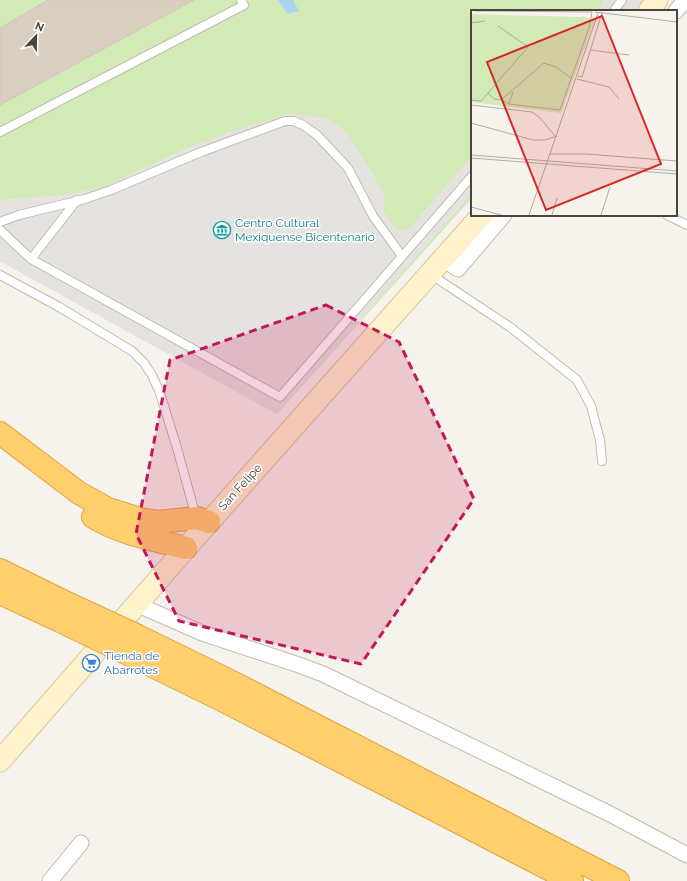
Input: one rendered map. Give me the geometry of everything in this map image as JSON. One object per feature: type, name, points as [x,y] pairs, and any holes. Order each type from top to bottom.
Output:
[{"type":"highway","points":[[0,433],[79,493],[108,509],[140,519],[157,522],[203,520]]},
{"type":"highway","points":[[0,450],[70,503],[104,523],[136,535],[186,548]]},
{"type":"highway","points":[[0,570],[62,611],[131,644],[236,684],[618,881]]},
{"type":"highway","points":[[0,593],[62,611]]},
{"type":"highway","points":[[131,644],[226,702],[572,881]]},
{"type":"main road","points":[[650,10],[657,0]]},
{"type":"main road","name":"San Felipe","points":[[0,761],[186,548],[203,520],[481,216]]},
{"type":"street","points":[[677,10],[685,0]]},
{"type":"street","points":[[436,266],[458,269],[503,216]]},
{"type":"street","points":[[136,604],[202,633],[323,674],[610,814],[687,855]]},
{"type":"street","points":[[50,881],[81,843]]},
{"type":"lane","points":[[0,132],[244,5],[241,0]]},
{"type":"lane","points":[[615,10],[622,0]]},
{"type":"lane","points":[[0,222],[19,215],[85,199],[111,190],[201,152],[285,121],[294,121],[303,124],[314,132],[348,168],[373,216],[402,256]]},
{"type":"lane","points":[[0,230],[31,259],[280,397],[471,177]]},
{"type":"lane","points":[[31,259],[77,200]]},
{"type":"lane","points":[[669,216],[687,226]]},
{"type":"lane","points":[[436,266],[577,380],[591,406],[600,440],[602,461]]},
{"type":"lane","points":[[0,275],[61,308],[132,351],[144,363],[152,375],[160,393],[177,448],[203,520]]},
{"type":"highlighted area","points":[[326,305],[399,342],[474,499],[361,664],[179,621],[136,534],[170,360]]},
{"type":"green space","name":"Centro Cultural Mexiquense Bicentenario","points":[[0,0],[638,0],[646,6],[642,10],[471,10],[471,199],[277,414],[0,261]]},
{"type":"shaded area","points":[[603,0],[643,0],[636,10],[598,10]]},
{"type":"shaded area","points":[[290,113],[329,119],[348,134],[384,193],[384,212],[397,230],[408,230],[471,157],[471,195],[277,414],[0,261],[0,200],[62,195],[101,188],[180,151],[224,134]]},
{"type":"water","points":[[278,0],[293,0],[299,11],[288,14]]},
{"type":"building","points":[[48,0],[194,0],[0,105],[0,28]]},
{"type":"place","name":"Centro Cultural Mexiquense Bicentenario","points":[[222,230]]},
{"type":"place","name":"Tienda de Abarrotes","points":[[91,663]]}]
